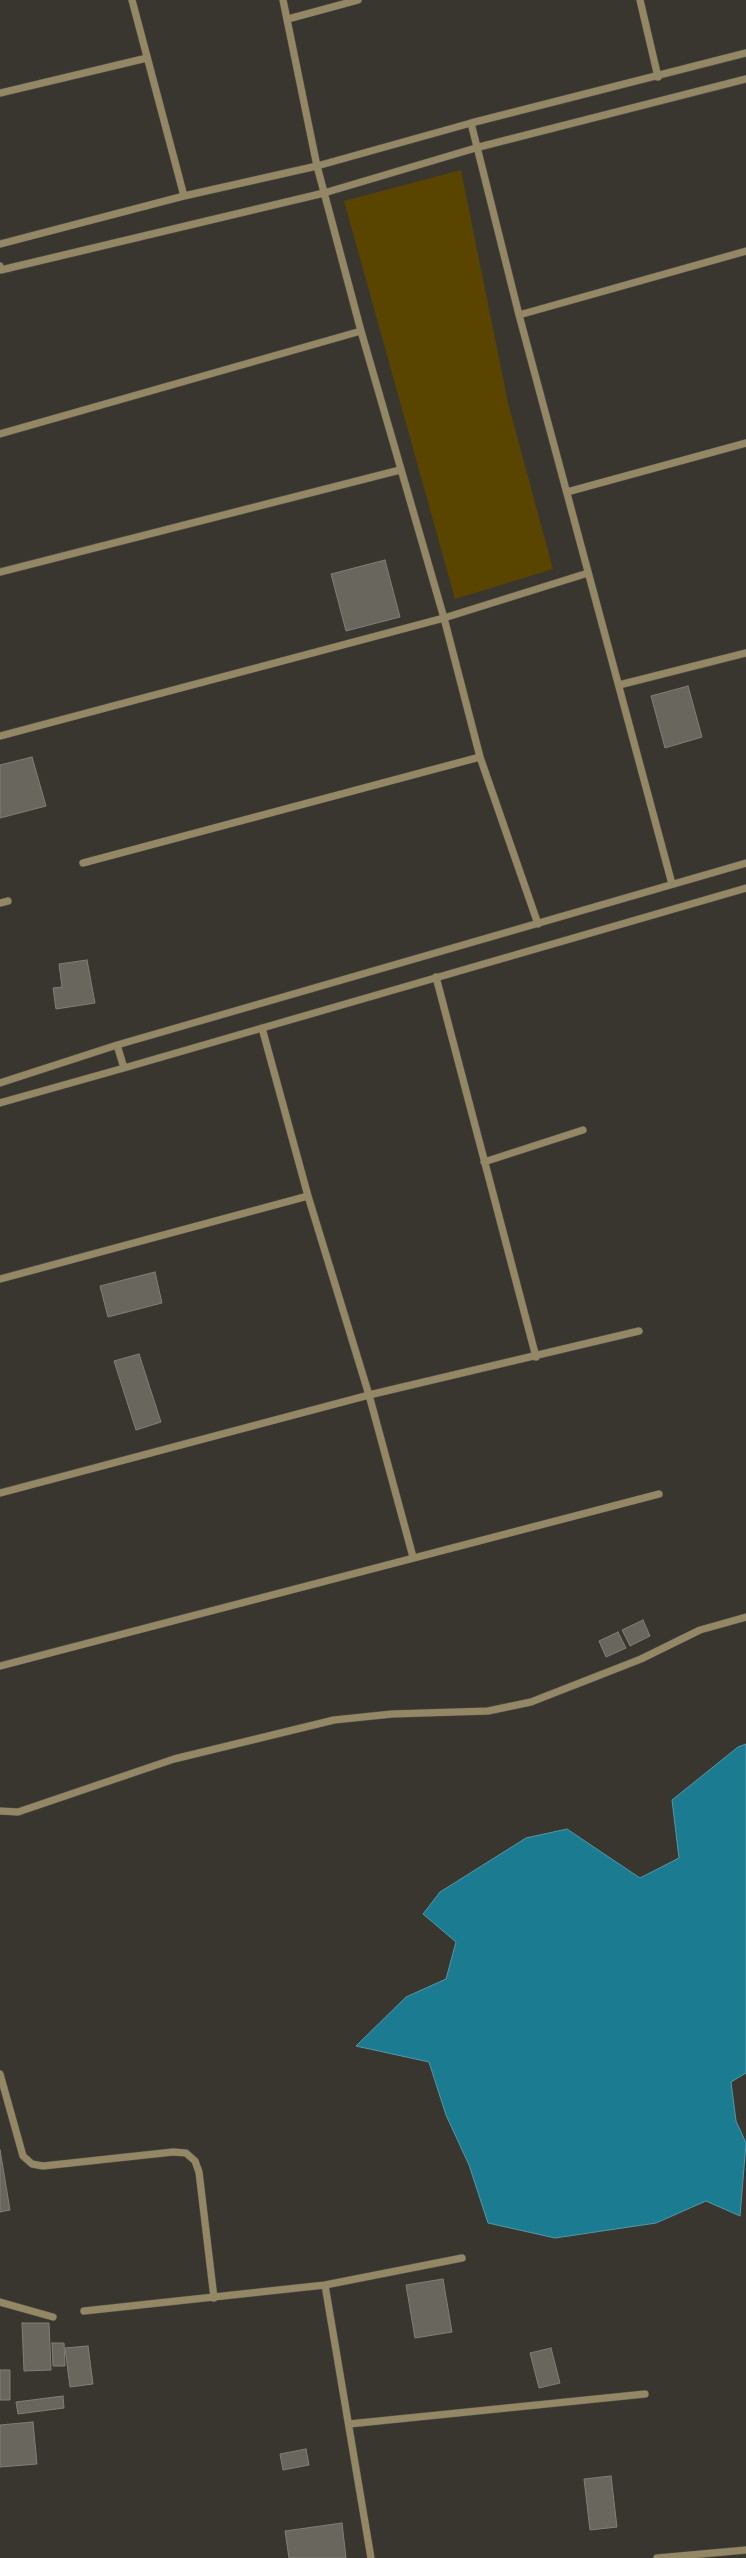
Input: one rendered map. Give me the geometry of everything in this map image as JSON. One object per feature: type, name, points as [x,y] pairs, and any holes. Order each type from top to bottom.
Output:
[{"type":"street","points":[[132,0],[184,196]]},
{"type":"street","points":[[283,0],[317,166],[361,331],[444,618],[480,757],[538,924]]},
{"type":"street","points":[[288,19],[358,0]]},
{"type":"street","points":[[640,0],[658,77]]},
{"type":"street","points":[[0,244],[184,196],[317,166],[472,123],[658,77],[746,53]]},
{"type":"street","points":[[0,93],[147,58]]},
{"type":"street","points":[[0,266],[1,270],[324,193],[479,147],[746,79]]},
{"type":"street","points":[[472,123],[519,315],[672,884]]},
{"type":"street","points":[[519,315],[746,251]]},
{"type":"street","points":[[0,434],[361,331]]},
{"type":"street","points":[[567,492],[746,443]]},
{"type":"street","points":[[0,572],[400,470]]},
{"type":"street","points":[[0,736],[444,618],[588,573]]},
{"type":"street","points":[[619,685],[746,653]]},
{"type":"street","points":[[83,863],[480,757]]},
{"type":"street","points":[[0,1083],[118,1045],[746,863]]},
{"type":"street","points":[[0,1103],[746,888]]},
{"type":"street","points":[[0,903],[8,901]]},
{"type":"street","points":[[436,977],[536,1357]]},
{"type":"street","points":[[262,1028],[308,1196],[369,1395],[413,1557]]},
{"type":"street","points":[[118,1045],[124,1068]]},
{"type":"street","points":[[484,1162],[583,1130]]},
{"type":"street","points":[[0,1279],[308,1196]]},
{"type":"street","points":[[0,1493],[369,1395],[536,1357],[639,1331]]},
{"type":"street","points":[[0,1666],[659,1494]]},
{"type":"street","points":[[0,1811],[18,1812],[174,1759],[334,1720],[392,1714],[488,1711],[531,1702],[641,1659],[700,1630],[746,1617]]},
{"type":"street","points":[[0,2074],[23,2156],[32,2164],[43,2166],[173,2152],[186,2153],[195,2161],[199,2172],[214,2298]]},
{"type":"street","points":[[84,2311],[325,2285],[462,2258]]},
{"type":"street","points":[[325,2285],[371,2558]]},
{"type":"street","points":[[0,2302],[53,2317]]},
{"type":"street","points":[[349,2424],[645,2394]]},
{"type":"street","points":[[657,2558],[746,2550]]},
{"type":"shaded area","points":[[461,170],[508,403],[553,569],[455,599],[344,201]]},
{"type":"water","points":[[746,1744],[746,2073],[731,2082],[736,2121],[746,2143],[740,2216],[706,2201],[656,2223],[555,2238],[488,2223],[469,2165],[446,2115],[429,2062],[356,2046],[406,1997],[446,1979],[456,1942],[423,1914],[440,1892],[526,1838],[567,1829],[640,1878],[679,1858],[672,1800],[738,1747]]},
{"type":"building","points":[[385,560],[400,617],[346,631],[331,574]]},
{"type":"building","points":[[688,686],[702,737],[665,748],[651,696]]},
{"type":"building","points":[[32,757],[46,806],[0,818],[0,765]]},
{"type":"building","points":[[87,960],[95,1003],[56,1009],[53,988],[62,987],[59,964]]},
{"type":"building","points":[[155,1272],[162,1303],[108,1317],[100,1286]]},
{"type":"building","points":[[139,1354],[161,1422],[136,1430],[114,1361]]},
{"type":"building","points":[[643,1620],[650,1636],[630,1646],[622,1630]]},
{"type":"building","points":[[618,1632],[626,1648],[606,1657],[599,1641]]},
{"type":"building","points":[[0,2150],[10,2210],[0,2212]]},
{"type":"building","points":[[443,2279],[452,2332],[415,2338],[406,2285]]},
{"type":"building","points":[[22,2323],[49,2323],[51,2370],[24,2371]]},
{"type":"building","points":[[52,2343],[64,2343],[65,2366],[53,2366]]},
{"type":"building","points":[[88,2346],[93,2384],[70,2387],[65,2348]]},
{"type":"building","points":[[551,2348],[560,2383],[539,2388],[530,2353]]},
{"type":"building","points":[[0,2370],[10,2370],[10,2400],[0,2400]]},
{"type":"building","points":[[63,2396],[64,2408],[18,2414],[16,2402]]},
{"type":"building","points":[[33,2422],[37,2464],[0,2467],[0,2425]]},
{"type":"building","points":[[306,2449],[309,2465],[283,2470],[280,2454]]},
{"type":"building","points":[[611,2476],[617,2527],[590,2530],[584,2479]]},
{"type":"building","points":[[342,2523],[346,2558],[289,2558],[285,2531]]}]
